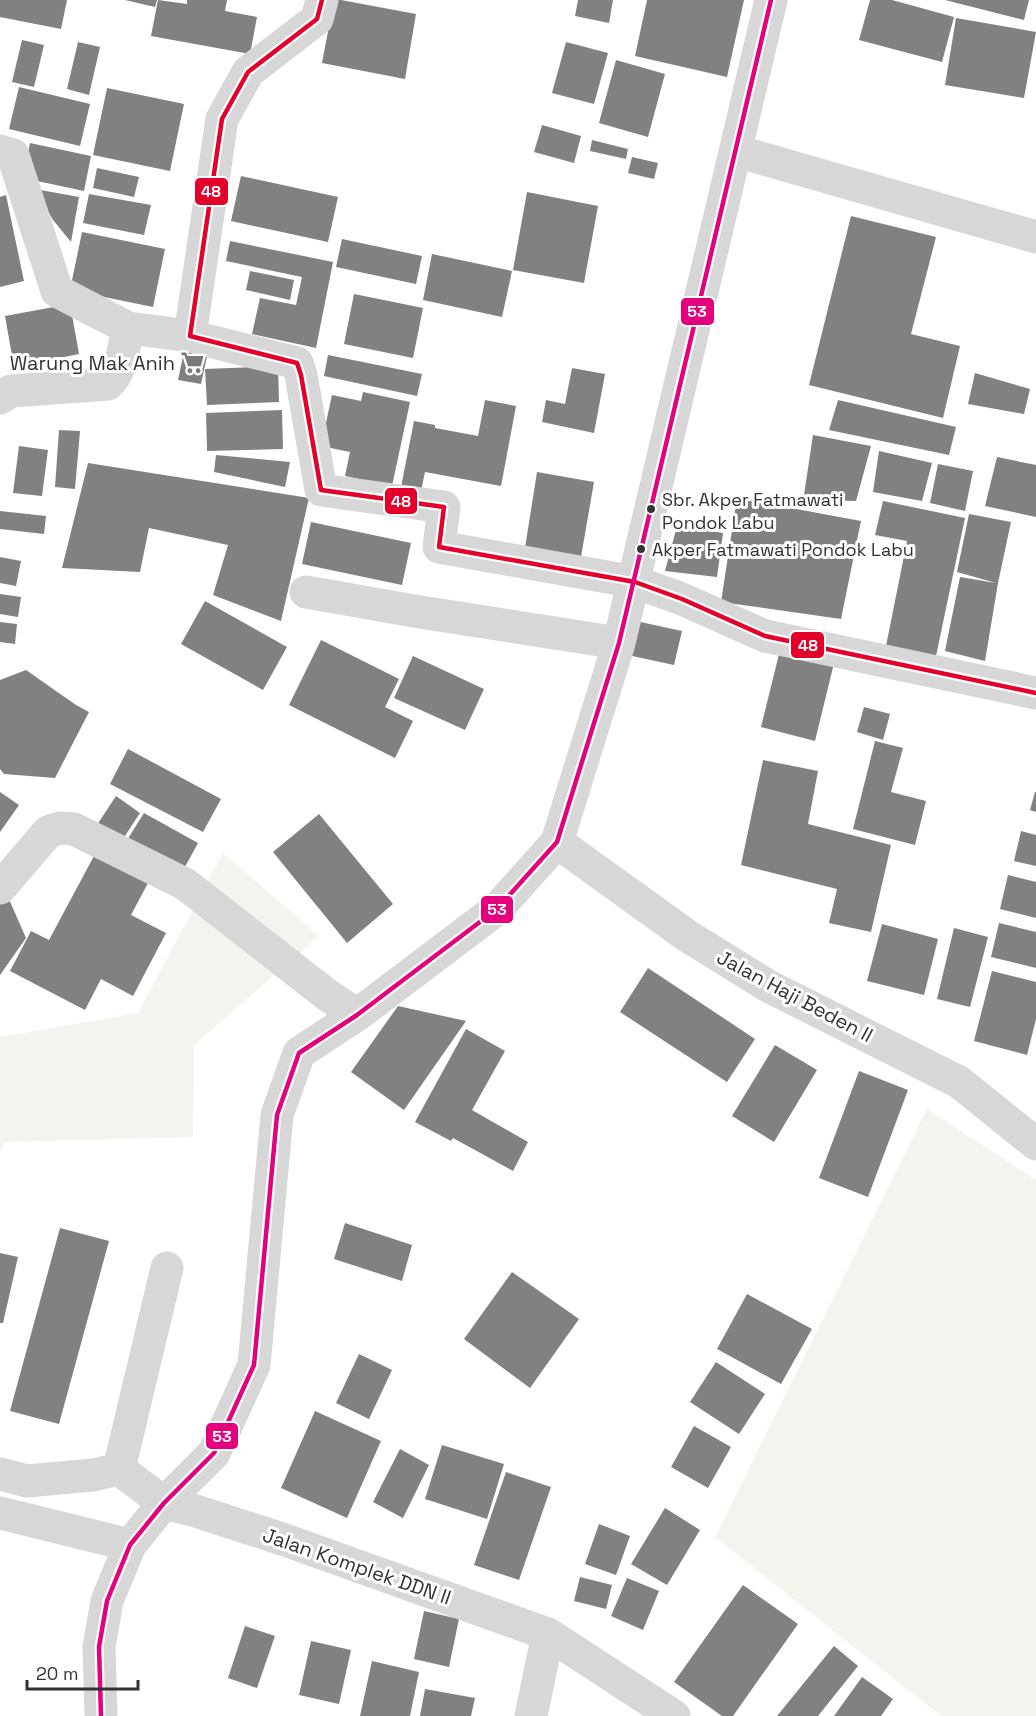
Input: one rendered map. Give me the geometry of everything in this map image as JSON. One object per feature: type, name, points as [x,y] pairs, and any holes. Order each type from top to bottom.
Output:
[{"type":"street","points":[[190,336],[222,119],[248,72],[316,19],[322,0]]},
{"type":"street","points":[[101,1716],[99,1647],[106,1601],[130,1545],[164,1503],[214,1453],[254,1365],[277,1115],[299,1053],[357,1014],[497,909],[557,842],[619,643],[635,582],[771,0]]},
{"type":"street","points":[[0,151],[13,155],[57,291],[128,328],[190,336],[297,363],[321,490],[444,507],[439,547],[635,582],[682,599],[765,636],[1036,693]]},
{"type":"street","points":[[736,151],[1036,237]]},
{"type":"street","points":[[0,398],[11,391],[108,384],[114,379],[119,365],[128,328]]},
{"type":"street","points":[[306,592],[619,643]]},
{"type":"street","points":[[0,888],[48,832],[60,828],[74,829],[185,884],[326,994],[357,1014]]},
{"type":"street","name":"Jalan Haji Beden II","points":[[557,842],[686,935],[768,986],[959,1082],[1036,1144]]},
{"type":"street","points":[[119,1469],[168,1268]]},
{"type":"street","points":[[119,1469],[164,1503]]},
{"type":"street","points":[[0,1474],[27,1481],[93,1475],[119,1469]]},
{"type":"street","name":"Jalan Komplek DDN II","points":[[164,1503],[285,1540],[548,1634],[674,1716]]},
{"type":"street","points":[[0,1513],[130,1545]]},
{"type":"street","points":[[531,1716],[548,1634]]},
{"type":"shaded area","points":[[223,853],[319,936],[194,1045],[193,1137],[4,1142],[0,1152],[0,1037],[138,1013]]},
{"type":"shaded area","points":[[927,1109],[1036,1180],[1036,1716],[941,1716],[715,1537]]},
{"type":"building","points":[[0,0],[67,0],[61,29],[0,17]]},
{"type":"building","points":[[125,0],[157,0],[155,7]]},
{"type":"building","points":[[158,0],[187,4],[187,0],[227,0],[225,11],[257,17],[250,54],[151,36]]},
{"type":"building","points":[[334,0],[416,14],[405,79],[322,63]]},
{"type":"building","points":[[578,0],[613,0],[609,23],[575,16]]},
{"type":"building","points":[[647,0],[744,0],[727,77],[635,56]]},
{"type":"building","points":[[870,0],[892,0],[954,17],[942,62],[859,40]]},
{"type":"building","points":[[945,0],[1029,0],[1024,20]]},
{"type":"building","points":[[956,18],[1036,32],[1024,98],[945,85]]},
{"type":"building","points":[[22,40],[44,45],[34,87],[12,82]]},
{"type":"building","points":[[78,42],[100,47],[89,95],[67,89]]},
{"type":"building","points":[[566,42],[608,53],[594,104],[552,93]]},
{"type":"building","points":[[616,60],[665,74],[648,137],[599,123]]},
{"type":"building","points":[[19,87],[90,104],[80,146],[9,129]]},
{"type":"building","points":[[107,88],[184,104],[170,171],[93,155]]},
{"type":"building","points":[[542,125],[581,136],[574,163],[534,152]]},
{"type":"building","points":[[592,140],[628,149],[626,159],[590,151]]},
{"type":"building","points":[[30,143],[91,156],[84,191],[23,178]]},
{"type":"building","points":[[632,157],[658,163],[654,179],[628,173]]},
{"type":"building","points":[[97,168],[139,177],[134,197],[93,188]]},
{"type":"building","points":[[241,176],[338,197],[328,242],[231,221]]},
{"type":"building","points":[[35,189],[79,197],[71,242],[53,220]]},
{"type":"building","points":[[527,192],[598,206],[584,283],[513,270]]},
{"type":"building","points":[[89,194],[151,205],[144,235],[83,223]]},
{"type":"building","points":[[6,195],[24,281],[0,287],[0,197]]},
{"type":"building","points":[[851,216],[936,237],[911,334],[960,346],[943,418],[809,385]]},
{"type":"building","points":[[82,232],[165,249],[153,307],[70,290]]},
{"type":"building","points":[[342,239],[422,256],[416,284],[336,267]]},
{"type":"building","points":[[230,241],[333,262],[316,348],[252,334],[260,298],[296,305],[302,277],[226,261]]},
{"type":"building","points":[[432,254],[512,271],[502,317],[423,300]]},
{"type":"building","points":[[250,271],[294,280],[290,300],[246,290]]},
{"type":"building","points":[[354,294],[423,308],[413,358],[344,344]]},
{"type":"building","points":[[70,304],[79,354],[14,367],[5,316]]},
{"type":"building","name":"Warung Mak Anih","points":[[186,342],[209,347],[201,384],[178,380]]},
{"type":"building","points":[[328,355],[422,374],[417,396],[324,376]]},
{"type":"building","points":[[278,366],[279,402],[207,405],[205,369]]},
{"type":"building","points":[[572,368],[605,374],[594,433],[542,422],[546,400],[565,404]]},
{"type":"building","points":[[975,373],[1030,389],[1024,414],[968,404]]},
{"type":"building","points":[[363,392],[410,402],[392,486],[345,476],[350,452],[321,446],[332,395],[361,401]]},
{"type":"building","points":[[485,400],[516,406],[501,486],[425,472],[421,491],[401,487],[414,421],[435,425],[435,428],[478,436]]},
{"type":"building","points":[[838,400],[956,427],[949,455],[829,430]]},
{"type":"building","points":[[282,410],[283,449],[207,451],[206,413]]},
{"type":"building","points":[[59,430],[80,431],[75,489],[55,487]]},
{"type":"building","points":[[813,435],[871,446],[856,501],[811,500],[804,495]]},
{"type":"building","points":[[19,446],[48,450],[42,496],[13,493]]},
{"type":"building","points":[[879,451],[932,463],[922,501],[873,492]]},
{"type":"building","points":[[216,455],[290,462],[285,487],[214,472]]},
{"type":"building","points":[[997,457],[1036,465],[1036,517],[985,506]]},
{"type":"building","points":[[88,463],[309,498],[281,621],[213,595],[228,545],[149,528],[140,572],[62,568]]},
{"type":"building","points":[[938,464],[973,471],[965,511],[930,503]]},
{"type":"building","points":[[537,472],[594,482],[581,557],[525,548]]},
{"type":"building","points":[[737,498],[861,521],[841,619],[721,602]]},
{"type":"building","points":[[883,501],[965,518],[936,656],[886,646],[907,541],[875,535]]},
{"type":"building","points":[[0,511],[46,516],[44,534],[0,529]]},
{"type":"building","points":[[969,514],[1011,522],[985,661],[945,651],[960,577],[996,583],[957,572]]},
{"type":"building","points":[[311,522],[411,543],[402,585],[302,564]]},
{"type":"building","points":[[677,526],[723,533],[717,577],[665,571]]},
{"type":"building","points":[[0,557],[21,561],[16,586],[0,583]]},
{"type":"building","points":[[0,594],[21,597],[18,617],[0,614]]},
{"type":"building","points":[[205,601],[287,647],[263,690],[181,644]]},
{"type":"building","points":[[631,620],[682,631],[674,665],[623,654]]},
{"type":"building","points":[[0,622],[17,624],[15,644],[0,642]]},
{"type":"building","points":[[321,640],[399,679],[385,707],[413,721],[395,758],[289,705]]},
{"type":"building","points":[[782,642],[836,655],[815,741],[761,727]]},
{"type":"building","points":[[413,656],[484,689],[465,730],[394,698]]},
{"type":"building","points":[[26,670],[89,712],[55,778],[4,774],[0,769],[0,680]]},
{"type":"building","points":[[864,707],[890,714],[883,740],[857,732]]},
{"type":"building","points":[[875,741],[903,748],[891,792],[926,801],[915,845],[853,829]]},
{"type":"building","points":[[128,749],[221,799],[203,832],[110,784]]},
{"type":"building","points":[[763,760],[818,771],[808,824],[891,845],[871,932],[829,923],[837,889],[741,865]]},
{"type":"building","points":[[0,792],[19,805],[0,832]]},
{"type":"building","points":[[1036,792],[1036,812],[1030,810]]},
{"type":"building","points":[[116,796],[140,813],[117,848],[93,831]]},
{"type":"building","points":[[144,813],[198,843],[179,878],[122,848]]},
{"type":"building","points":[[319,814],[393,904],[347,943],[273,852]]},
{"type":"building","points":[[1021,831],[1036,835],[1036,866],[1014,861]]},
{"type":"building","points":[[95,854],[148,883],[131,915],[166,933],[133,996],[101,979],[85,1010],[10,971],[31,931],[49,940]]},
{"type":"building","points":[[1008,875],[1036,882],[1036,918],[1000,909]]},
{"type":"building","points":[[4,888],[26,938],[0,975],[0,894]]},
{"type":"building","points":[[999,923],[1036,932],[1036,968],[991,957]]},
{"type":"building","points":[[882,924],[938,939],[924,995],[867,981]]},
{"type":"building","points":[[954,928],[988,937],[970,1007],[937,999]]},
{"type":"building","points":[[648,968],[755,1039],[727,1082],[620,1012]]},
{"type":"building","points":[[992,971],[1036,982],[1036,1019],[1027,1055],[974,1041]]},
{"type":"building","points":[[398,1006],[466,1021],[404,1110],[351,1072]]},
{"type":"building","points":[[466,1029],[505,1051],[472,1110],[528,1142],[513,1171],[453,1138],[451,1141],[415,1122]]},
{"type":"building","points":[[775,1045],[817,1070],[774,1142],[732,1116]]},
{"type":"building","points":[[859,1071],[908,1090],[868,1197],[819,1178]]},
{"type":"building","points":[[345,1223],[412,1245],[402,1281],[334,1259]]},
{"type":"building","points":[[60,1228],[109,1241],[59,1424],[10,1411]]},
{"type":"building","points":[[0,1253],[18,1257],[3,1323],[0,1323]]},
{"type":"building","points":[[512,1272],[579,1319],[530,1388],[464,1339]]},
{"type":"building","points":[[747,1294],[812,1329],[781,1384],[717,1349]]},
{"type":"building","points":[[359,1354],[392,1370],[369,1419],[336,1403]]},
{"type":"building","points":[[716,1362],[765,1394],[739,1434],[690,1402]]},
{"type":"building","points":[[315,1411],[381,1441],[347,1518],[281,1488]]},
{"type":"building","points":[[694,1426],[731,1447],[708,1488],[671,1467]]},
{"type":"building","points":[[442,1445],[504,1464],[487,1519],[425,1499]]},
{"type":"building","points":[[400,1449],[429,1465],[403,1518],[373,1502]]},
{"type":"building","points":[[506,1472],[551,1487],[519,1580],[474,1565]]},
{"type":"building","points":[[665,1508],[700,1530],[667,1585],[631,1564]]},
{"type":"building","points":[[599,1524],[630,1536],[616,1575],[585,1564]]},
{"type":"building","points":[[580,1577],[612,1585],[606,1609],[574,1601]]},
{"type":"building","points":[[627,1578],[659,1591],[643,1630],[611,1616]]},
{"type":"building","points":[[743,1585],[798,1624],[733,1716],[722,1716],[674,1682]]},
{"type":"building","points":[[424,1611],[459,1619],[449,1667],[414,1659]]},
{"type":"building","points":[[245,1626],[275,1636],[257,1688],[228,1678]]},
{"type":"building","points":[[311,1641],[351,1650],[339,1704],[299,1695]]},
{"type":"building","points":[[834,1646],[858,1666],[818,1716],[777,1716]]},
{"type":"building","points":[[372,1661],[419,1672],[410,1716],[360,1716]]},
{"type":"building","points":[[862,1677],[893,1699],[881,1716],[834,1716]]},
{"type":"building","points":[[425,1689],[475,1698],[471,1716],[420,1716]]},
{"type":"transit line","name":"48","points":[[322,0],[317,19],[248,72],[222,119],[190,336],[297,363],[321,490],[444,507],[439,547],[635,582],[682,599],[765,636],[1036,693]]},
{"type":"transit line","name":"53","points":[[101,1716],[99,1647],[107,1601],[130,1545],[164,1503],[214,1453],[254,1365],[277,1115],[299,1053],[357,1015],[497,909],[557,842],[619,643],[771,0]]},
{"type":"place","name":"Warung Mak Anih","points":[[193,363]]},
{"type":"place","name":"Sbr. Akper Fatmawati Pondok Labu","points":[[651,509]]},
{"type":"place","name":"Akper Fatmawati Pondok Labu","points":[[641,549]]}]
